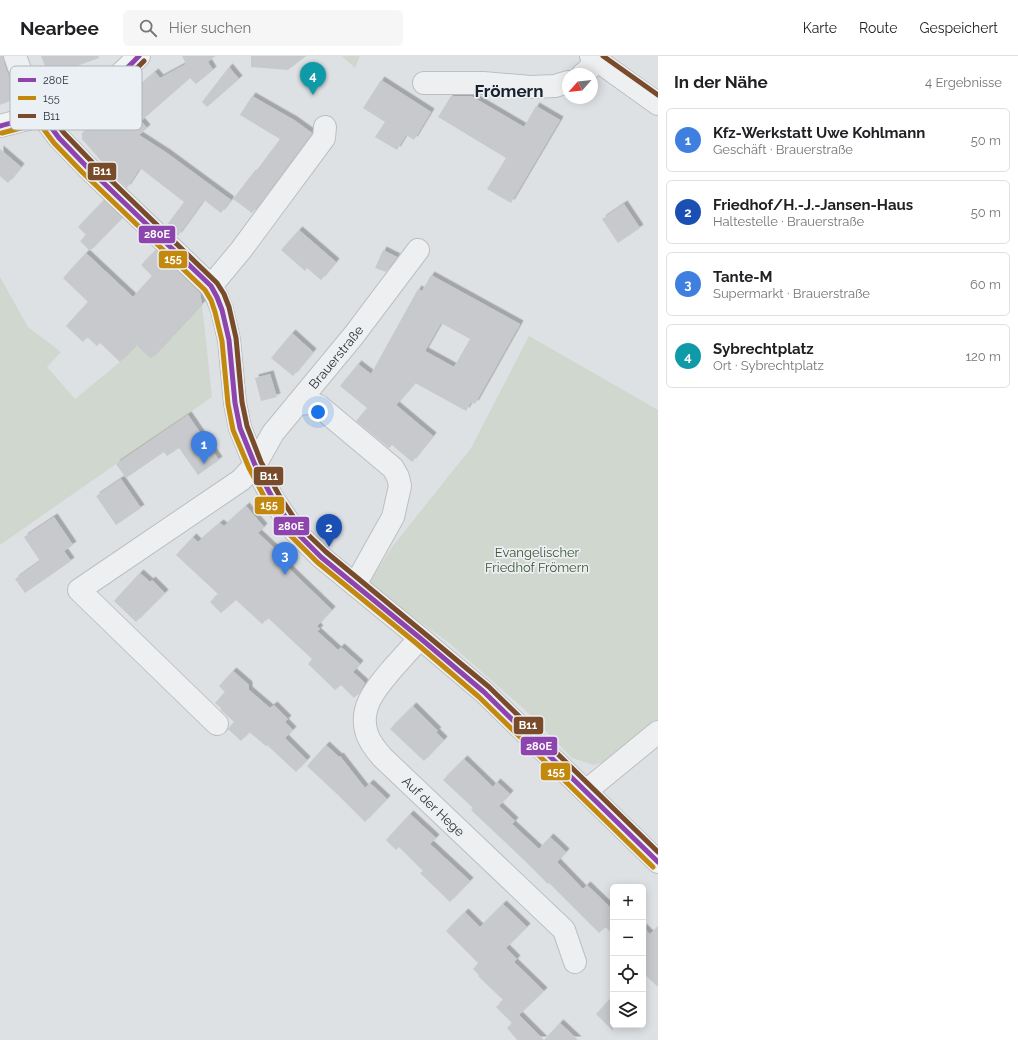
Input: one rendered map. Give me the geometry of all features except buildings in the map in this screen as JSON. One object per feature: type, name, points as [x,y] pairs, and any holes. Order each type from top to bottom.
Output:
[{"type":"main road","points":[[128,66],[139,56]]},
{"type":"main road","points":[[0,126],[10,123]]},
{"type":"main road","points":[[53,130],[87,167],[211,286],[222,310],[229,340],[235,403],[240,428],[255,465],[273,499],[294,531],[321,557],[484,692],[658,862]]},
{"type":"street","points":[[15,56],[19,66]]},
{"type":"street","points":[[590,63],[658,104]]},
{"type":"street","points":[[424,83],[483,83],[531,87],[555,86],[562,84]]},
{"type":"street","points":[[211,286],[241,250],[324,138],[325,127]]},
{"type":"street","name":"Brauerstraße","points":[[218,724],[79,590],[240,480],[255,465],[273,433],[354,335],[418,250]]},
{"type":"street","points":[[297,404],[310,403],[319,406],[393,468],[398,477],[400,486],[393,518],[355,584]]},
{"type":"street","name":"Auf der Hege","points":[[420,638],[377,686],[370,698],[366,711],[365,722],[367,734],[372,746],[564,930],[575,962]]},
{"type":"street","points":[[586,791],[658,732]]},
{"type":"green space","points":[[342,56],[360,56],[355,68]]},
{"type":"green space","points":[[0,277],[28,327],[61,352],[47,367],[75,399],[120,362],[136,345],[151,359],[202,304],[212,397],[0,545]]},
{"type":"green space","name":"Evangelischer Friedhof Frömern","points":[[529,336],[658,410],[658,720],[612,760],[593,765],[572,758],[525,710],[449,643],[368,584],[392,547],[471,448]]},
{"type":"transit line","name":"280E","points":[[129,66],[139,56]]},
{"type":"transit line","name":"B11","points":[[603,56],[658,95]]},
{"type":"transit line","name":"B11","points":[[139,66],[144,61]]},
{"type":"transit line","name":"280E","points":[[0,126],[10,123]]},
{"type":"transit line","name":"155","points":[[2,133],[13,130]]},
{"type":"transit line","name":"155","points":[[44,130],[54,143],[82,172],[205,290],[211,300],[222,341],[228,404],[233,430],[249,468],[267,502],[290,535],[317,562],[479,697],[653,867]]},
{"type":"transit line","name":"280E","points":[[53,130],[87,167],[211,286],[222,310],[229,340],[235,403],[240,428],[255,465],[273,499],[295,531],[321,557],[484,692],[658,862]]},
{"type":"transit line","name":"B11","points":[[62,130],[92,162],[217,283],[224,294],[229,307],[236,338],[242,402],[247,426],[261,462],[279,495],[300,527],[326,552],[489,687],[658,852]]},
{"type":"place","name":"Sybrechtplatz","points":[[313,95]]},
{"type":"place","name":"Kfz-Werkstatt Uwe Kohlmann","points":[[204,464]]},
{"type":"place","name":"Friedhof/H.-J.-Jansen-Haus","points":[[329,547]]},
{"type":"place","name":"Tante-M","points":[[285,575]]},
{"type":"district","name":"Frömern","points":[[509,91]]}]
